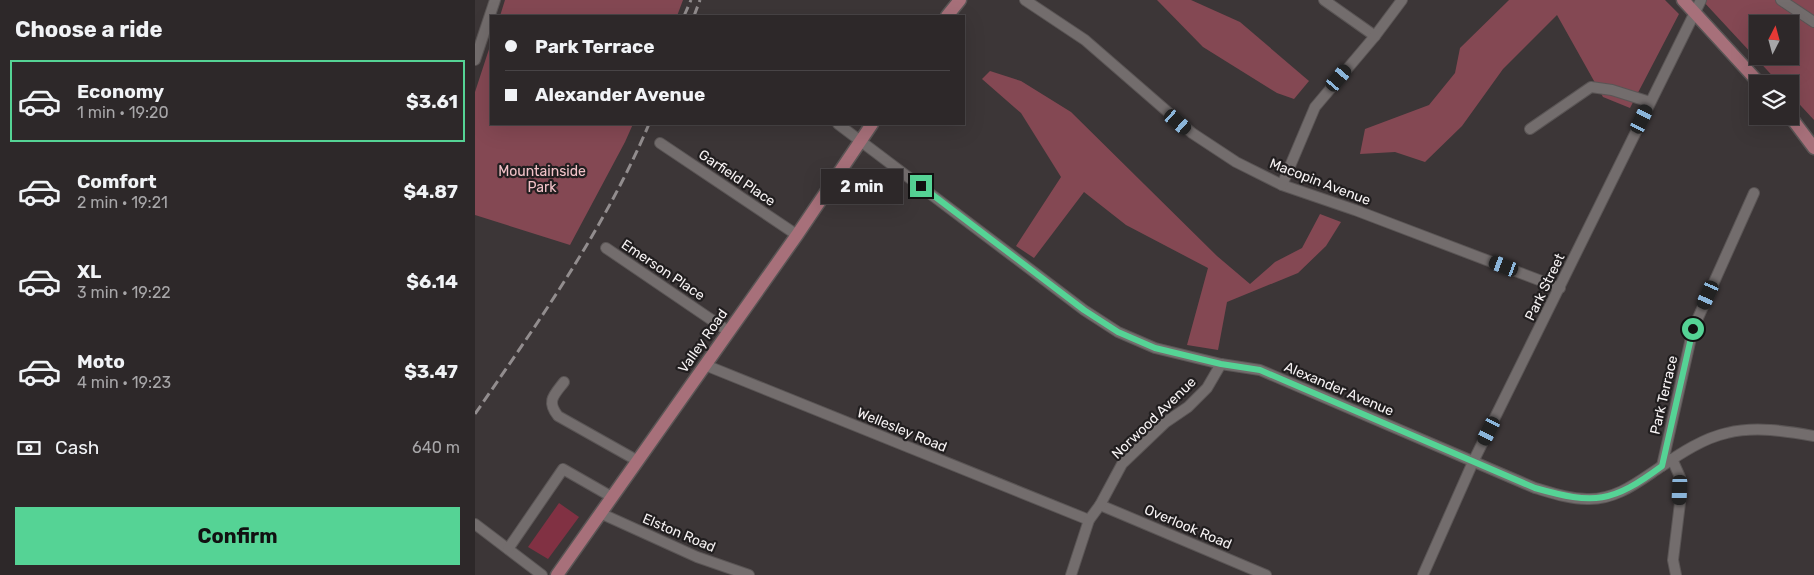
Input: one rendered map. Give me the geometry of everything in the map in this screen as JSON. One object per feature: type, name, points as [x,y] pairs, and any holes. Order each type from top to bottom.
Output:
[{"type":"main road","points":[[948,15],[960,0]]},
{"type":"main road","points":[[1683,0],[1752,75]]},
{"type":"main road","name":"Valley Road","points":[[557,575],[797,235],[871,125]]},
{"type":"main road","points":[[1796,125],[1813,148]]},
{"type":"street","points":[[475,60],[495,0]]},
{"type":"street","name":"Macopin Avenue","points":[[1025,0],[1085,40],[1192,133],[1236,162],[1283,185],[1355,210],[1560,288]]},
{"type":"street","points":[[1324,0],[1375,36]]},
{"type":"street","points":[[1283,185],[1315,107],[1375,36],[1402,0]]},
{"type":"street","name":"Park Street","points":[[1423,575],[1473,462],[1701,0]]},
{"type":"street","points":[[1787,2],[1814,22]]},
{"type":"street","points":[[1530,129],[1591,87],[1611,90],[1650,102]]},
{"type":"street","name":"Alexander Avenue","points":[[840,125],[1084,310],[1118,332],[1155,348],[1221,364],[1260,370],[1535,488],[1559,495],[1588,499],[1611,496],[1624,491],[1704,441],[1727,432],[1777,430],[1814,436]]},
{"type":"street","name":"Garfield Place","points":[[660,143],[797,235]]},
{"type":"street","name":"Park Terrace","points":[[1662,466],[1693,329],[1754,193]]},
{"type":"street","name":"Emerson Place","points":[[606,248],[728,331]]},
{"type":"street","name":"Norwood Avenue","points":[[1071,575],[1089,520],[1100,505],[1122,464],[1166,422],[1188,407],[1207,388],[1221,364]]},
{"type":"street","name":"Wellesley Road","points":[[705,365],[1089,520]]},
{"type":"street","points":[[564,382],[553,397],[551,404],[558,416],[639,460]]},
{"type":"street","points":[[1672,460],[1680,477],[1680,503],[1673,560],[1676,575]]},
{"type":"street","points":[[509,550],[563,469],[612,497]]},
{"type":"street","name":"Overlook Road","points":[[1100,505],[1266,575]]},
{"type":"street","name":"Elston Road","points":[[600,513],[697,557],[749,575]]},
{"type":"street","points":[[475,524],[541,575]]},
{"type":"green space","points":[[505,0],[683,0],[677,15],[500,15]]},
{"type":"green space","points":[[1157,0],[1191,0],[1240,22],[1309,81],[1294,99],[1277,93],[1203,47]]},
{"type":"green space","points":[[1509,0],[1665,0],[1679,14],[1630,108],[1603,97],[1557,15],[1503,69],[1462,126],[1425,162],[1395,152],[1360,154],[1365,129],[1429,105],[1455,73],[1460,48]]},
{"type":"green space","points":[[1702,0],[1814,0],[1814,120],[1799,104],[1799,75],[1772,75],[1762,65],[1799,65],[1799,15],[1749,15],[1749,51]]},
{"type":"green space","name":"Mountainside Park","points":[[490,46],[490,125],[633,125],[570,245],[475,215],[475,92]]},
{"type":"green space","points":[[990,71],[1021,81],[1071,112],[1217,256],[1250,284],[1275,262],[1302,248],[1320,214],[1341,222],[1326,246],[1298,273],[1227,302],[1218,350],[1187,345],[1208,268],[1126,225],[1084,192],[1034,258],[1016,246],[1061,177],[1021,113],[982,79]]},
{"type":"building","points":[[559,503],[579,517],[548,559],[528,547]]},
{"type":"railway","points":[[684,15],[691,0]]},
{"type":"railway","points":[[694,15],[700,0]]},
{"type":"railway","points":[[475,414],[547,309],[591,237],[632,163],[649,125]]},
{"type":"route","points":[[921,186],[1084,310],[1118,332],[1155,348],[1221,364],[1260,370],[1535,488],[1559,495],[1588,499],[1611,496],[1624,491],[1662,466],[1693,329]]}]
